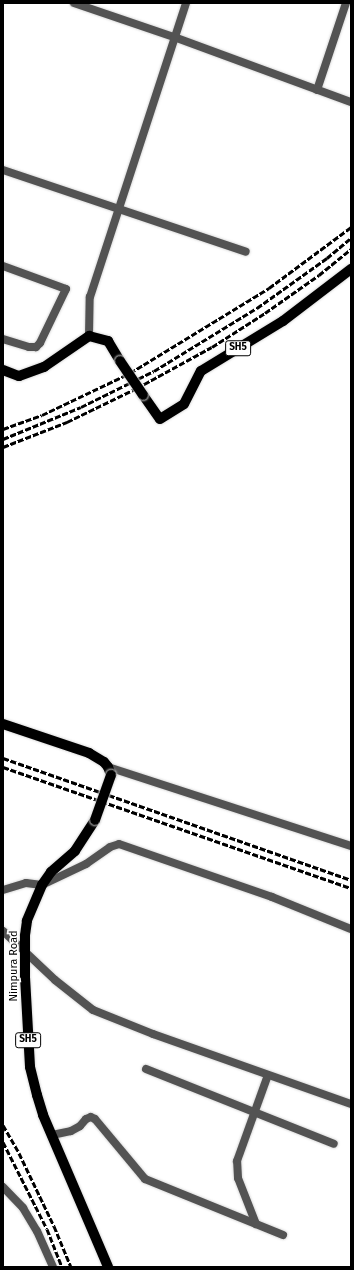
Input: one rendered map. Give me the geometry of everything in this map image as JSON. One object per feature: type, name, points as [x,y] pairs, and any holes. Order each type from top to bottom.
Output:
[{"type":"main road","name":"SH5","points":[[89,336],[108,341],[120,362],[160,419],[184,404],[201,371],[283,321],[351,269]]},
{"type":"main road","points":[[3,370],[19,376],[44,366],[89,336]]},
{"type":"main road","points":[[3,724],[79,748],[104,762],[110,771]]},
{"type":"main road","name":"Nimpura Road","points":[[108,1267],[44,1115],[30,1067],[24,950],[27,922],[42,885],[51,872],[75,851],[95,820],[110,771]]},
{"type":"street","points":[[74,3],[174,37],[264,72],[351,102]]},
{"type":"street","points":[[89,336],[90,297],[186,3]]},
{"type":"street","points":[[317,90],[346,3]]},
{"type":"street","points":[[3,170],[246,252]]},
{"type":"street","points":[[3,266],[66,289],[40,343],[36,347],[29,347],[3,339]]},
{"type":"street","points":[[110,771],[351,846]]},
{"type":"street","points":[[3,890],[26,883],[42,885],[86,864],[110,847],[119,844],[272,897],[351,929]]},
{"type":"street","points":[[3,930],[55,980],[93,1010],[153,1034],[351,1104]]},
{"type":"street","points":[[146,1069],[334,1144]]},
{"type":"street","points":[[256,1224],[236,1171],[237,1161],[268,1075]]},
{"type":"street","points":[[52,1135],[71,1131],[80,1126],[86,1119],[94,1119],[145,1179],[283,1235]]},
{"type":"street","points":[[3,1187],[23,1208],[37,1231],[53,1267]]},
{"type":"railway","points":[[3,429],[42,415],[130,373],[269,288],[351,227]]},
{"type":"railway","points":[[3,439],[81,407],[154,371],[257,308],[327,258],[351,238]]},
{"type":"railway","points":[[3,447],[67,422],[137,388],[212,347],[265,313],[319,275],[351,249]]},
{"type":"railway","points":[[3,758],[351,880]]},
{"type":"railway","points":[[3,767],[351,888]]},
{"type":"railway","points":[[3,1125],[19,1153],[54,1226],[71,1267]]},
{"type":"railway","points":[[3,1142],[47,1229],[62,1267]]}]
